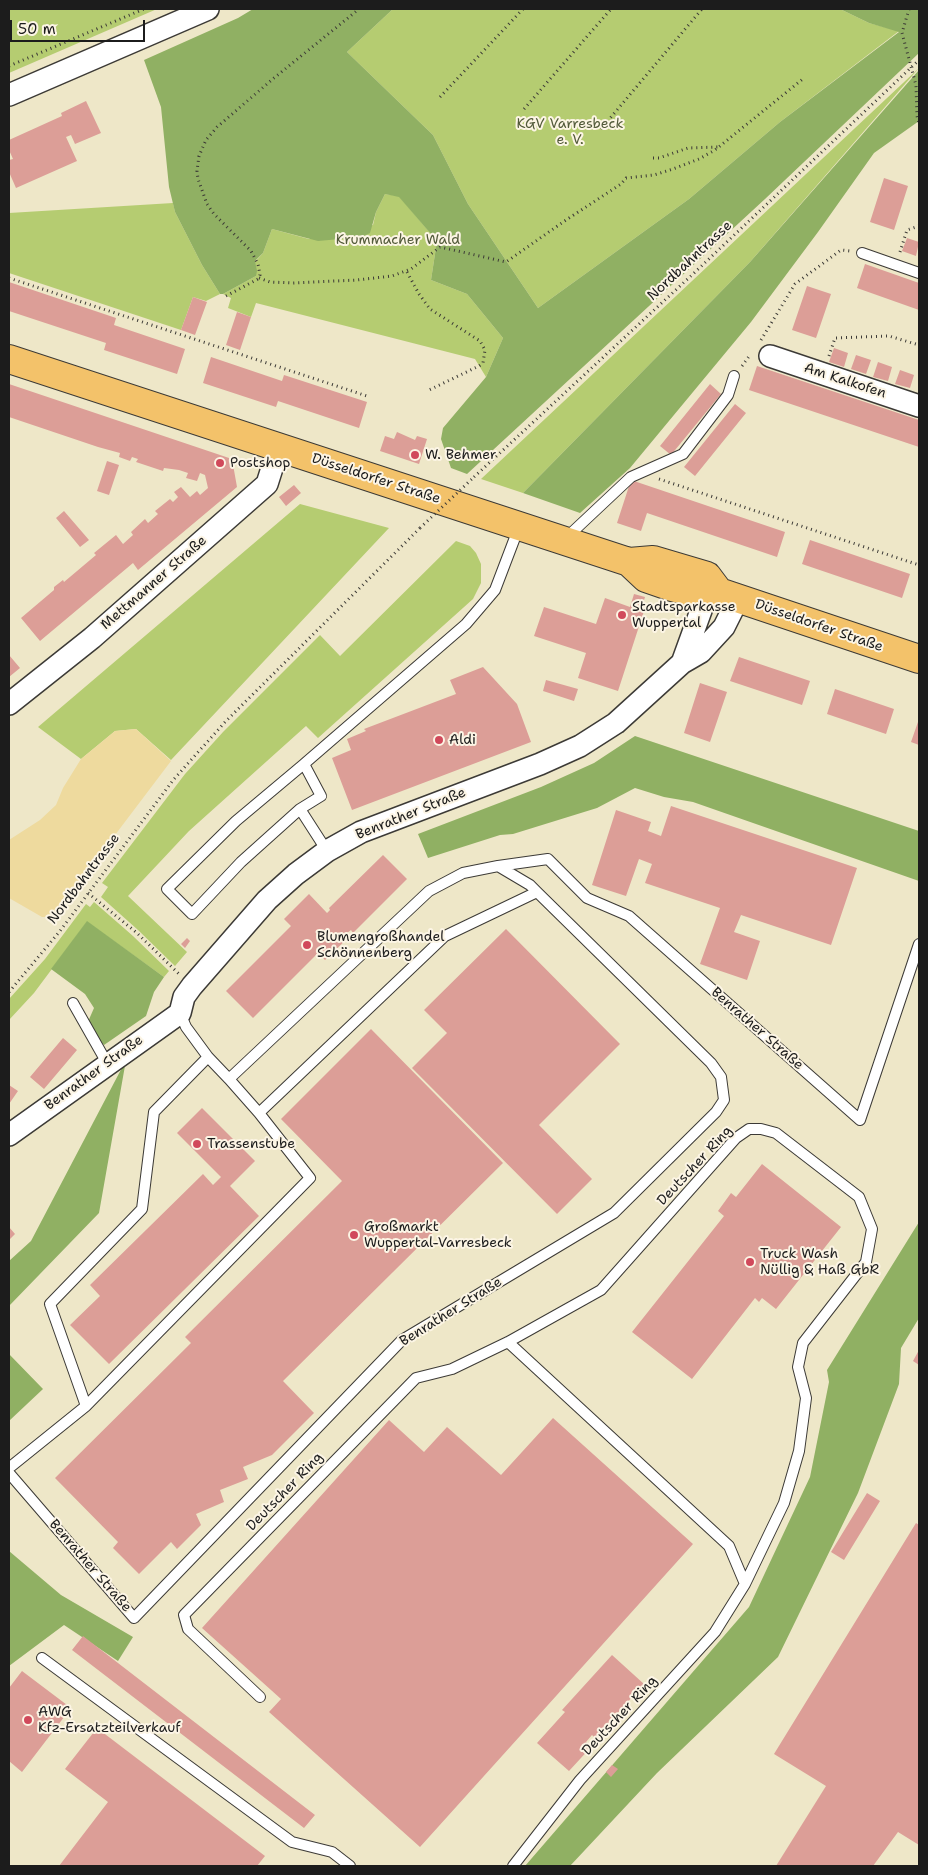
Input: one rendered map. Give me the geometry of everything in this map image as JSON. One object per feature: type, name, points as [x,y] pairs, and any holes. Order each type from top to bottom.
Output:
[{"type":"main road","name":"Düsseldorfer Straße","points":[[9,359],[629,562],[653,560],[706,576],[722,595],[919,659]]},
{"type":"street","points":[[9,95],[208,9]]},
{"type":"street","name":"Am Kalkofen","points":[[761,350],[823,374],[919,406]]},
{"type":"street","name":"Mettmanner Straße","points":[[9,704],[92,638],[267,484],[279,446]]},
{"type":"street","name":"Benrather Straße","points":[[682,663],[722,595]]},
{"type":"street","name":"Benrather Straße","points":[[9,1135],[180,1012],[184,997],[192,986],[267,900],[296,874],[327,851],[361,832],[540,764],[580,746],[616,723],[682,663],[701,652],[724,627],[722,595]]},
{"type":"lane","points":[[862,253],[919,273]]},
{"type":"lane","points":[[563,540],[631,477],[683,454],[728,395],[734,376]]},
{"type":"lane","points":[[304,764],[321,796],[300,809],[241,862],[192,914],[168,889],[236,821],[466,624],[495,590],[519,526]]},
{"type":"lane","points":[[300,809],[327,851]]},
{"type":"lane","name":"Benrather Straße","points":[[229,1079],[428,891],[463,873],[548,859],[587,898],[629,916],[860,1120],[919,944]]},
{"type":"lane","name":"Benrather Straße","points":[[9,1472],[134,1618],[402,1340],[614,1213],[716,1112],[724,1100],[721,1077],[711,1063],[530,885],[498,866]]},
{"type":"lane","points":[[259,1112],[445,936],[537,892]]},
{"type":"lane","points":[[73,1003],[107,1063]]},
{"type":"lane","points":[[9,1468],[86,1406],[310,1178],[259,1112],[208,1057],[186,1027],[180,1012]]},
{"type":"lane","points":[[86,1406],[50,1304],[142,1209],[154,1112],[208,1057]]},
{"type":"lane","name":"Deutscher Ring","points":[[260,1697],[188,1629],[184,1615],[416,1378],[452,1369],[508,1342],[602,1290],[736,1138],[749,1129],[761,1129],[776,1133],[859,1197],[872,1229],[866,1262],[803,1343],[798,1367],[806,1398],[799,1451],[784,1503],[744,1584],[716,1632],[580,1780],[513,1866]]},
{"type":"lane","points":[[508,1342],[729,1546],[744,1584]]},
{"type":"lane","points":[[42,1658],[292,1842],[332,1852],[350,1866]]},
{"type":"path","points":[[9,66],[144,9]]},
{"type":"path","points":[[259,278],[258,264],[253,254],[214,214],[207,204],[198,179],[199,156],[206,140],[217,127],[324,36],[359,9]]},
{"type":"path","points":[[440,98],[523,9]]},
{"type":"path","points":[[524,109],[611,9]]},
{"type":"path","points":[[601,129],[702,9]]},
{"type":"path","points":[[909,9],[902,33],[916,85],[917,116],[919,122]]},
{"type":"path","name":"Nordbahntrasse","points":[[9,992],[34,963],[174,779],[226,721],[420,528],[919,60]]},
{"type":"path","points":[[259,278],[270,282],[322,282],[392,276],[406,272],[423,262],[440,247],[506,262],[621,184],[626,178],[654,174],[680,167],[699,159],[718,147],[804,78]]},
{"type":"path","points":[[653,158],[659,158],[688,148],[718,147]]},
{"type":"path","points":[[895,265],[907,230],[919,226]]},
{"type":"path","points":[[734,376],[761,350],[795,284],[841,250],[862,253]]},
{"type":"path","points":[[406,272],[430,309],[480,340],[485,350],[483,363],[479,366],[428,391]]},
{"type":"path","points":[[9,278],[367,396]]},
{"type":"path","points":[[226,296],[248,286],[259,278]]},
{"type":"path","points":[[823,374],[835,338],[889,336],[919,345]]},
{"type":"path","points":[[640,472],[919,565]]},
{"type":"path","points":[[88,893],[138,933],[192,986]]},
{"type":"green space","points":[[9,9],[157,9],[9,73]]},
{"type":"green space","points":[[253,9],[393,9],[347,52],[433,135],[468,204],[538,308],[689,199],[780,122],[899,32],[869,23],[840,9],[919,9],[919,53],[765,199],[467,474],[451,468],[441,439],[443,428],[486,377],[503,338],[467,294],[431,280],[437,241],[399,197],[385,194],[376,212],[370,233],[362,237],[318,241],[272,229],[263,253],[255,261],[256,276],[223,294],[220,294],[202,265],[175,212],[169,187],[161,107],[144,60],[238,18]]},
{"type":"green space","name":"KGV Varresbeck e. V.","points":[[393,9],[840,9],[869,23],[899,31],[780,122],[689,199],[538,308],[468,204],[433,135],[347,52]]},
{"type":"green space","points":[[919,68],[750,262],[523,493],[481,479]]},
{"type":"green space","points":[[919,70],[919,121],[874,153],[751,322],[630,468],[580,513],[523,493],[750,262]]},
{"type":"green space","name":"Krummacher Wald","points":[[385,194],[399,196],[437,241],[431,280],[467,294],[503,338],[486,377],[475,359],[256,303],[251,317],[228,308],[231,298],[223,294],[256,276],[255,262],[263,253],[272,229],[309,239],[373,225],[376,212]]},
{"type":"green space","points":[[173,203],[175,212],[202,265],[220,294],[206,301],[193,297],[181,330],[9,273],[9,213]]},
{"type":"green space","points":[[300,504],[389,528],[171,760],[136,729],[115,731],[81,759],[38,727]]},
{"type":"green space","points":[[456,541],[470,546],[481,564],[481,583],[473,599],[318,738],[306,726],[189,831],[128,896],[187,952],[175,966],[101,897],[108,887],[102,883],[185,774],[223,732],[320,635],[340,656]]},
{"type":"green space","points":[[635,736],[919,831],[919,881],[693,802],[664,797],[635,788],[597,808],[513,834],[500,835],[428,858],[418,834],[541,787],[594,763]]},
{"type":"green space","points":[[94,902],[169,971],[164,977],[87,922],[34,993],[9,1020],[9,999],[45,959],[86,904],[90,907]]},
{"type":"green space","points":[[87,921],[164,977],[154,992],[146,1016],[104,1045],[87,1024],[94,1008],[85,994],[51,969]]},
{"type":"green space","points":[[126,1060],[99,1213],[9,1306],[9,1261],[31,1241]]},
{"type":"green space","points":[[919,1222],[919,1318],[901,1348],[899,1384],[858,1493],[778,1657],[657,1773],[570,1866],[525,1866],[749,1607],[810,1477],[829,1382],[827,1370]]},
{"type":"green space","points":[[9,1354],[43,1389],[9,1421]]},
{"type":"green space","points":[[9,1551],[61,1595],[133,1637],[118,1661],[64,1625],[9,1666]]},
{"type":"sand","points":[[136,729],[171,761],[53,917],[42,917],[9,898],[9,840],[40,820],[56,805],[63,788],[81,759],[115,731]]},
{"type":"building","points":[[86,101],[101,133],[75,144],[71,135],[66,137],[77,161],[16,188],[9,172],[9,160],[13,159],[9,150],[9,140],[62,116],[61,113]]},
{"type":"building","points":[[884,178],[908,186],[894,230],[870,222]]},
{"type":"building","points":[[907,238],[919,242],[916,256],[902,251]]},
{"type":"building","points":[[865,264],[919,283],[919,310],[857,288]]},
{"type":"building","points":[[9,282],[116,318],[114,325],[185,349],[177,374],[104,350],[106,343],[9,311]]},
{"type":"building","points":[[807,286],[831,294],[816,338],[792,330]]},
{"type":"building","points":[[193,297],[207,302],[195,335],[181,330]]},
{"type":"building","points":[[237,312],[251,317],[240,350],[226,345]]},
{"type":"building","points":[[834,348],[848,353],[844,367],[829,362]]},
{"type":"building","points":[[856,355],[871,360],[866,374],[851,369]]},
{"type":"building","points":[[211,357],[282,381],[284,375],[367,402],[359,428],[278,401],[276,407],[203,383]]},
{"type":"building","points":[[878,362],[892,367],[888,381],[873,377]]},
{"type":"building","points":[[757,366],[919,420],[919,447],[749,390]]},
{"type":"building","points":[[900,370],[914,375],[910,388],[895,384]]},
{"type":"building","points":[[9,384],[232,459],[237,487],[138,570],[133,563],[40,641],[21,618],[54,590],[54,587],[63,580],[64,582],[116,535],[123,544],[133,535],[131,532],[145,519],[148,523],[158,514],[155,511],[170,499],[173,502],[178,497],[174,492],[181,487],[190,497],[197,491],[200,495],[208,488],[205,475],[200,473],[197,481],[186,478],[188,473],[164,468],[163,471],[136,462],[138,459],[132,457],[130,461],[119,457],[120,453],[9,417]]},
{"type":"building","points":[[710,384],[721,394],[671,455],[660,446]]},
{"type":"building","points":[[735,404],[746,413],[695,476],[684,467]]},
{"type":"building","points":[[397,432],[415,440],[417,436],[427,439],[419,464],[380,451],[385,436],[394,439]]},
{"type":"building","points":[[107,461],[119,465],[109,495],[97,491]]},
{"type":"building","points":[[631,480],[785,532],[777,557],[647,513],[641,531],[617,523]]},
{"type":"building","points":[[294,485],[301,493],[286,506],[279,497]]},
{"type":"building","points":[[64,511],[89,540],[80,547],[56,518]]},
{"type":"building","points":[[810,540],[910,574],[902,598],[802,564]]},
{"type":"building","points":[[634,594],[645,597],[641,610],[644,611],[618,691],[578,678],[586,653],[534,636],[544,607],[596,624],[605,598],[630,607]]},
{"type":"building","points":[[9,655],[20,668],[9,677]]},
{"type":"building","points":[[739,657],[810,681],[802,705],[730,681]]},
{"type":"building","name":"Aldi","points":[[483,667],[517,704],[531,742],[352,810],[332,758],[351,750],[347,739],[366,731],[364,729],[456,694],[450,680]]},
{"type":"building","points":[[546,680],[578,689],[574,701],[543,691]]},
{"type":"building","points":[[700,683],[727,692],[710,742],[684,733]]},
{"type":"building","points":[[835,689],[894,709],[886,734],[827,714]]},
{"type":"building","points":[[919,719],[919,745],[911,742]]},
{"type":"building","points":[[671,806],[857,868],[831,945],[741,915],[734,932],[760,941],[747,980],[700,964],[720,908],[645,883],[652,864],[639,859],[626,896],[592,885],[616,810],[651,822],[648,831],[661,836]]},
{"type":"building","name":"Blumengroßhandel Schönnenberg","points":[[383,855],[407,879],[353,933],[351,930],[347,933],[350,936],[325,960],[318,953],[253,1018],[226,991],[291,926],[284,919],[309,894],[327,913],[330,910],[329,908]]},
{"type":"building","points":[[506,929],[620,1044],[539,1125],[592,1179],[557,1214],[412,1068],[447,1033],[424,1010]]},
{"type":"building","points":[[187,938],[190,941],[185,948],[181,944]]},
{"type":"building","points":[[371,1029],[503,1163],[283,1381],[314,1413],[272,1455],[243,1467],[248,1479],[220,1490],[224,1502],[196,1514],[201,1525],[177,1549],[171,1542],[139,1574],[113,1548],[118,1542],[55,1478],[191,1343],[185,1337],[342,1181],[281,1119]]},
{"type":"building","points":[[63,1038],[77,1050],[44,1089],[30,1077]]},
{"type":"building","points":[[9,1085],[18,1091],[9,1104]]},
{"type":"building","points":[[202,1108],[255,1161],[230,1186],[259,1216],[109,1364],[70,1325],[100,1296],[90,1285],[203,1174],[213,1185],[221,1177],[177,1133]]},
{"type":"building","name":"Truck Wash Nüllig & Haß GbR","points":[[762,1164],[841,1227],[776,1309],[762,1298],[759,1302],[755,1298],[692,1379],[632,1332],[724,1216],[718,1211],[731,1193],[736,1197]]},
{"type":"building","points":[[9,1227],[15,1234],[9,1240]]},
{"type":"building","points":[[919,1350],[919,1365],[913,1361]]},
{"type":"building","points":[[553,1418],[693,1544],[420,1847],[269,1712],[281,1699],[202,1628],[389,1420],[424,1452],[447,1427],[501,1475]]},
{"type":"building","points":[[867,1493],[880,1501],[844,1560],[831,1552]]},
{"type":"building","points":[[916,1523],[919,1525],[919,1845],[898,1832],[873,1866],[776,1866],[826,1786],[774,1754]]},
{"type":"building","points":[[83,1636],[315,1815],[304,1828],[72,1650]]},
{"type":"building","points":[[612,1655],[644,1684],[595,1738],[592,1735],[586,1742],[592,1746],[569,1771],[537,1743],[565,1712],[562,1710]]},
{"type":"building","points":[[22,1671],[71,1708],[22,1772],[9,1761],[9,1688]]},
{"type":"building","points":[[97,1728],[265,1856],[257,1866],[59,1866],[108,1802],[65,1769]]},
{"type":"building","points":[[612,1765],[618,1769],[611,1777],[606,1772]]},
{"type":"place","name":"W. Behmer","points":[[415,455]]},
{"type":"place","name":"Postshop","points":[[220,463]]},
{"type":"place","name":"Stadtsparkasse Wuppertal","points":[[622,615]]},
{"type":"place","name":"Aldi","points":[[439,740]]},
{"type":"place","name":"Blumengroßhandel Schönnenberg","points":[[307,945]]},
{"type":"place","name":"Trassenstube","points":[[197,1144]]},
{"type":"place","name":"Großmarkt Wuppertal-Varresbeck","points":[[354,1235]]},
{"type":"place","name":"Truck Wash Nüllig & Haß GbR","points":[[750,1262]]},
{"type":"place","name":"AWG Kfz-Ersatzteilverkauf","points":[[28,1720]]}]
